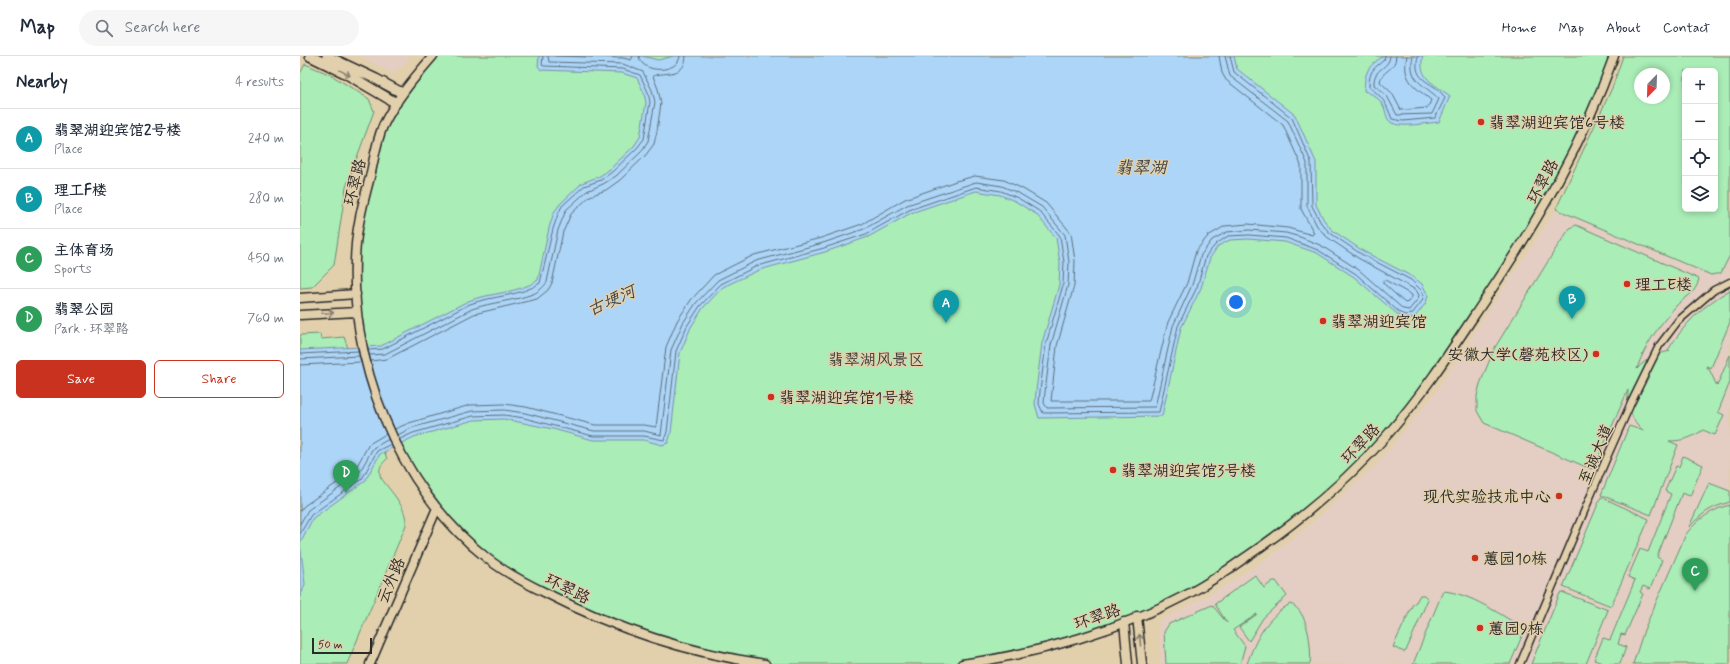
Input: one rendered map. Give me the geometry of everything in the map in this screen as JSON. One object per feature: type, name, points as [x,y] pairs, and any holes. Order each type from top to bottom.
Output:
[{"type":"main road","points":[[310,56],[345,73],[396,103]]},
{"type":"main road","points":[[327,56],[402,93]]},
{"type":"street","name":"环翠路","points":[[433,56],[402,93],[382,128],[360,214],[356,246],[357,312],[373,388],[382,414],[406,461],[437,508],[461,536],[496,564],[528,584],[577,609],[635,632],[710,654],[765,664]]},
{"type":"street","name":"环翠路","points":[[962,664],[1029,651],[1124,622],[1171,602],[1210,581],[1264,545],[1325,497],[1351,473],[1389,433],[1436,373],[1505,270],[1536,220],[1580,138],[1614,56]]},
{"type":"street","name":"至诚大道","points":[[1520,664],[1607,457],[1659,346],[1678,321],[1714,290],[1730,282]]},
{"type":"street","points":[[300,298],[356,294]]},
{"type":"street","points":[[300,315],[357,312]]},
{"type":"street","name":"云外路","points":[[370,664],[437,508]]},
{"type":"street","points":[[1137,616],[1142,664]]},
{"type":"street","points":[[1124,622],[1128,664]]},
{"type":"shaded area","points":[[361,56],[411,56],[403,66],[392,73]]},
{"type":"shaded area","name":"安徽大学(磬苑校区)","points":[[1623,56],[1730,56],[1730,664],[1161,664],[1158,627],[1159,621],[1214,592],[1263,561],[1307,527],[1376,465],[1432,397],[1556,209],[1612,88]]},
{"type":"green space","name":"翡翠湖风景区","points":[[433,56],[1614,56],[1558,180],[1421,394],[1325,497],[1189,593],[1081,637],[962,664],[765,664],[676,645],[528,584],[461,536],[406,461],[360,331],[356,246],[382,128]]},
{"type":"green space","points":[[1623,56],[1730,56],[1730,255],[1721,273],[1711,275],[1556,209],[1612,88]]},
{"type":"green space","points":[[305,64],[331,75],[369,99],[374,111],[346,187],[334,265],[312,287],[300,288],[300,74]]},
{"type":"green space","points":[[1576,225],[1699,279],[1693,292],[1676,306],[1658,328],[1648,344],[1637,369],[1652,357],[1670,351],[1668,350],[1674,340],[1688,323],[1711,302],[1730,290],[1730,322],[1711,368],[1706,366],[1717,386],[1730,355],[1730,382],[1718,412],[1724,415],[1715,435],[1703,430],[1687,438],[1669,441],[1678,445],[1651,515],[1601,495],[1629,426],[1644,431],[1636,423],[1631,413],[1628,402],[1628,390],[1594,467],[1591,469],[1484,423],[1477,411],[1477,396],[1480,384],[1494,349],[1555,250],[1570,228]]},
{"type":"green space","points":[[320,334],[321,339],[344,337],[387,459],[380,468],[381,478],[398,500],[406,518],[406,525],[347,664],[300,664],[300,335]]},
{"type":"green space","points":[[1683,456],[1703,465],[1690,496],[1682,493],[1657,557],[1662,560],[1650,589],[1643,586],[1640,592],[1643,594],[1625,635],[1621,634],[1618,644],[1626,647],[1620,664],[1605,664],[1594,660],[1603,638],[1610,640],[1635,580],[1628,577],[1640,549],[1648,552],[1671,494],[1665,491],[1676,466],[1679,467]]},
{"type":"green space","points":[[1709,483],[1730,491],[1730,502],[1707,511],[1689,527]]},
{"type":"green space","points":[[1601,497],[1649,519],[1611,606],[1563,587]]},
{"type":"green space","points":[[1730,505],[1730,664],[1633,664],[1644,630],[1686,534],[1695,524],[1711,512]]},
{"type":"green space","points":[[1255,575],[1264,588],[1273,581],[1276,581],[1287,596],[1263,618],[1249,641],[1239,627],[1257,614],[1233,630],[1245,646],[1240,664],[1166,664],[1164,632],[1169,624],[1212,605],[1227,623],[1215,604]]},
{"type":"green space","points":[[1443,591],[1474,600],[1496,611],[1525,629],[1510,664],[1413,664]]},
{"type":"green space","points":[[1562,592],[1608,610],[1586,664],[1531,664],[1560,593]]},
{"type":"green space","points":[[1420,595],[1424,595],[1428,599],[1406,651],[1404,652],[1393,647],[1413,604]]},
{"type":"green space","points":[[1290,604],[1296,607],[1301,613],[1308,630],[1310,664],[1247,664],[1258,638],[1268,622]]},
{"type":"water","name":"翡翠湖","points":[[539,56],[642,56],[658,60],[674,56],[1234,56],[1237,69],[1295,115],[1316,162],[1316,205],[1324,220],[1332,230],[1363,251],[1413,277],[1422,284],[1428,295],[1426,303],[1414,318],[1403,319],[1354,277],[1317,253],[1285,242],[1248,239],[1230,240],[1218,246],[1210,258],[1201,288],[1181,328],[1162,416],[1039,418],[1035,404],[1042,343],[1059,285],[1060,263],[1056,238],[1036,214],[1015,201],[1000,195],[976,191],[911,213],[868,237],[825,252],[759,270],[723,287],[703,308],[691,327],[680,353],[671,433],[668,443],[662,445],[644,440],[593,440],[553,429],[504,419],[474,420],[414,437],[380,454],[365,481],[313,518],[300,543],[300,350],[381,346],[468,301],[522,288],[538,280],[549,228],[554,212],[560,204],[582,183],[600,176],[610,169],[634,146],[640,137],[646,103],[644,93],[637,78],[622,73],[541,70],[538,66]]},
{"type":"water","points":[[1384,56],[1423,56],[1422,64],[1425,75],[1433,84],[1450,96],[1439,122],[1408,125],[1392,123],[1387,118],[1384,107],[1380,101],[1373,95],[1364,91],[1366,74],[1370,66]]},
{"type":"water","points":[[300,543],[305,584],[300,598]]},
{"type":"place","name":"翡翠湖迎宾馆6号楼","points":[[1481,122]]},
{"type":"place","name":"理工E楼","points":[[1627,284]]},
{"type":"place","name":"理工F楼","points":[[1572,319]]},
{"type":"place","name":"翡翠湖迎宾馆","points":[[1323,321]]},
{"type":"place","name":"翡翠湖迎宾馆2号楼","points":[[946,323]]},
{"type":"place","name":"安徽大学(磬苑校区)","points":[[1596,354]]},
{"type":"place","name":"翡翠湖迎宾馆1号楼","points":[[771,397]]},
{"type":"place","name":"翡翠湖迎宾馆3号楼","points":[[1113,470]]},
{"type":"place","name":"翡翠公园","points":[[346,493]]},
{"type":"place","name":"现代实验技术中心","points":[[1559,496]]},
{"type":"place","name":"蕙园10栋","points":[[1475,558]]},
{"type":"place","name":"主体育场","points":[[1695,591]]},
{"type":"place","name":"蕙园9栋","points":[[1480,628]]},
{"type":"water label","name":"古埂河","points":[[611,300]]}]
